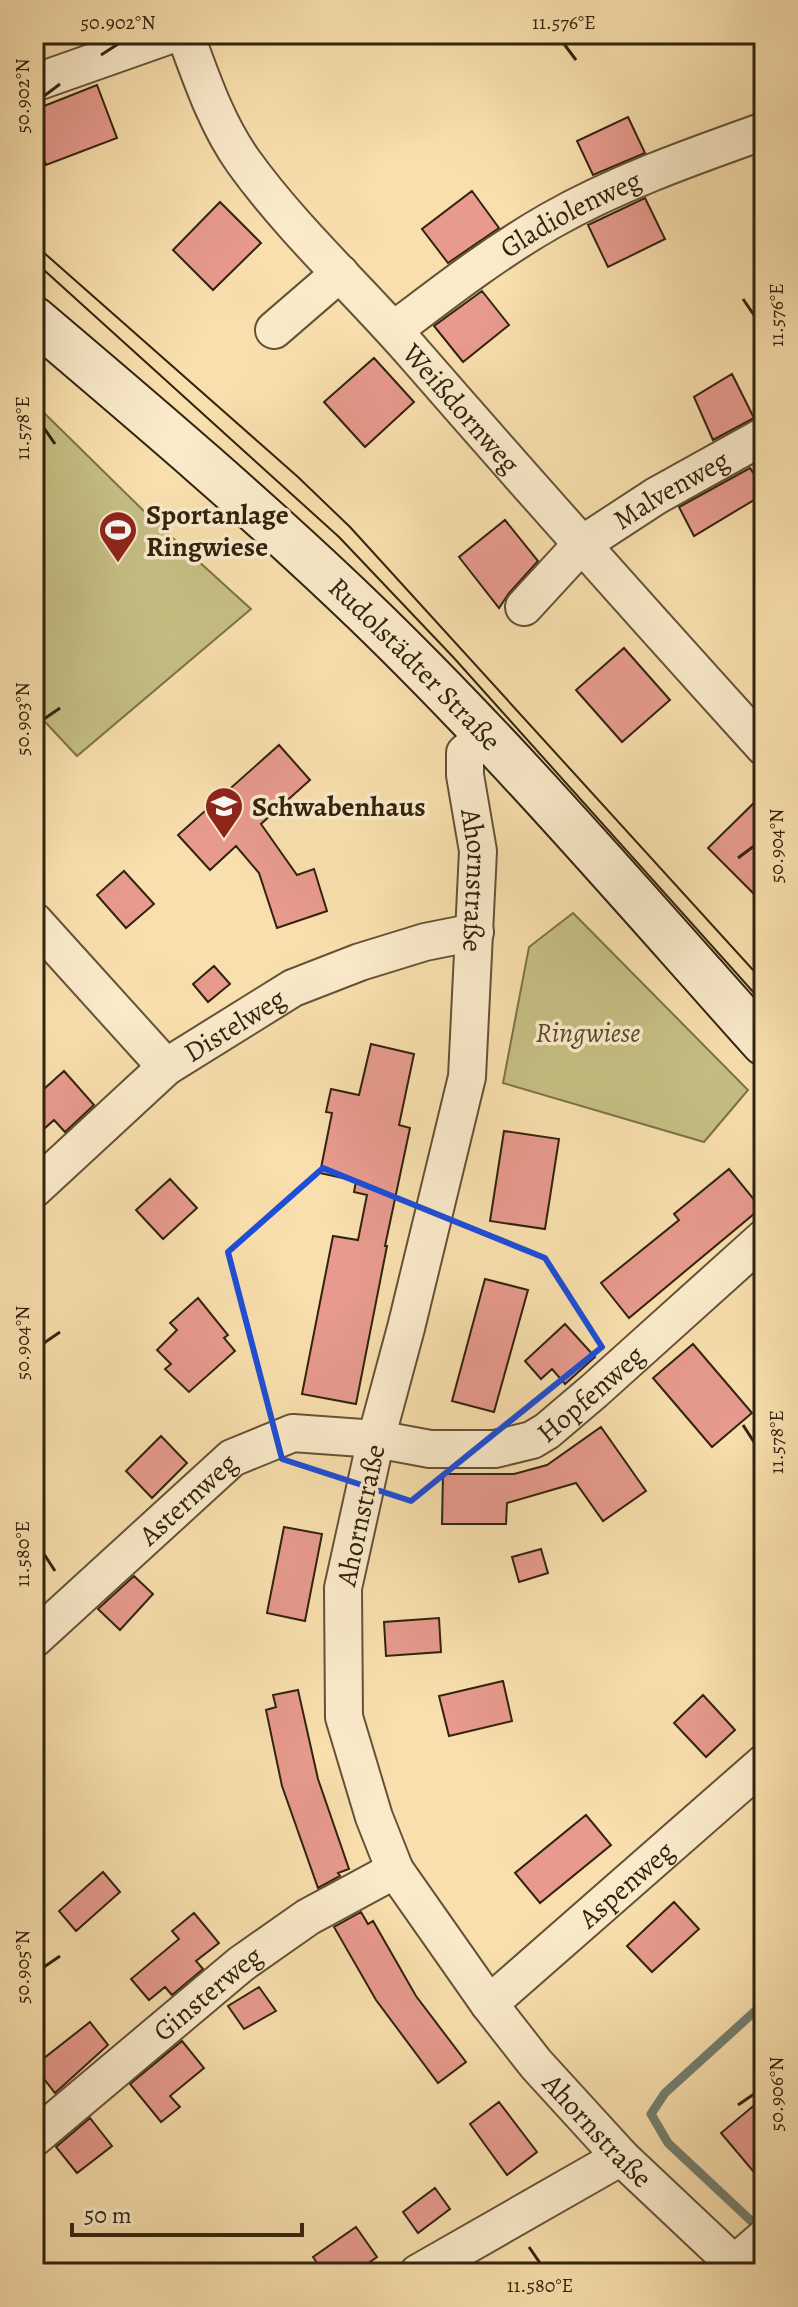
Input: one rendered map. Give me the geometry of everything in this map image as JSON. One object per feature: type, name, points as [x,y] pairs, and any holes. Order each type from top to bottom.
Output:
[{"type":"main road","name":"Rudolstädter Straße","points":[[34,319],[171,435],[364,611],[486,735],[764,1043]]},
{"type":"street","points":[[34,83],[173,34]]},
{"type":"street","name":"Weißdornweg","points":[[185,34],[208,96],[242,160],[581,545],[764,747]]},
{"type":"street","name":"Gladiolenweg","points":[[394,330],[470,272],[549,222],[634,179],[764,131]]},
{"type":"street","points":[[274,330],[340,273]]},
{"type":"street","name":"Malvenweg","points":[[581,545],[656,496],[764,436]]},
{"type":"street","points":[[524,607],[581,545]]},
{"type":"street","name":"Ahornstraße","points":[[486,735],[465,753],[465,775],[478,851],[467,1077],[376,1439],[343,1588],[344,1717],[374,1817],[395,1870],[489,2004],[536,2064],[621,2157],[750,2255]]},
{"type":"street","points":[[34,921],[166,1067]]},
{"type":"street","name":"Distelweg","points":[[34,1189],[166,1067],[293,988],[425,942],[475,932]]},
{"type":"street","name":"Hopfenweg","points":[[376,1439],[430,1449],[495,1449],[532,1440],[594,1391],[764,1238]]},
{"type":"street","name":"Asternweg","points":[[34,1639],[232,1458],[293,1433],[376,1439]]},
{"type":"street","name":"Aspenweg","points":[[489,2004],[764,1763]]},
{"type":"street","name":"Ginsterweg","points":[[34,2138],[241,1964],[308,1917],[395,1870]]},
{"type":"street","points":[[418,2273],[621,2157]]},
{"type":"highlighted area","points":[[323,1168],[545,1258],[602,1347],[411,1501],[282,1459],[228,1252]]},
{"type":"green space","name":"Sportanlage Ringwiese","points":[[34,403],[153,520],[251,609],[77,756],[34,710]]},
{"type":"green space","name":"Ringwiese","points":[[573,913],[748,1090],[704,1142],[503,1083],[529,947]]},
{"type":"building","points":[[97,85],[117,138],[46,165],[34,132],[34,110]]},
{"type":"building","points":[[628,117],[645,153],[593,175],[577,141]]},
{"type":"building","points":[[472,191],[499,228],[448,263],[422,229]]},
{"type":"building","points":[[645,198],[665,239],[608,267],[588,225]]},
{"type":"building","points":[[220,202],[261,243],[213,290],[173,250]]},
{"type":"building","points":[[482,291],[509,325],[463,362],[434,326]]},
{"type":"building","points":[[374,358],[414,402],[365,447],[324,402]]},
{"type":"building","points":[[732,374],[754,418],[713,440],[694,397]]},
{"type":"building","points":[[750,468],[764,494],[694,536],[679,507]]},
{"type":"building","points":[[505,520],[538,561],[499,608],[459,557]]},
{"type":"building","points":[[624,648],[670,700],[622,742],[576,690]]},
{"type":"building","name":"Schwabenhaus","points":[[279,745],[310,780],[261,824],[297,875],[314,869],[327,911],[277,928],[259,873],[236,846],[210,870],[178,835]]},
{"type":"building","points":[[764,793],[764,904],[708,848]]},
{"type":"building","points":[[124,871],[154,904],[126,928],[97,895]]},
{"type":"building","points":[[214,966],[230,984],[208,1002],[193,984]]},
{"type":"building","points":[[371,1044],[414,1054],[399,1125],[410,1128],[356,1404],[302,1394],[333,1236],[358,1240],[367,1195],[354,1192],[356,1181],[320,1173],[332,1113],[326,1112],[331,1089],[359,1095]]},
{"type":"building","points":[[64,1071],[94,1105],[65,1132],[54,1120],[34,1138],[34,1098]]},
{"type":"building","points":[[504,1131],[559,1139],[545,1229],[490,1221]]},
{"type":"building","points":[[729,1169],[761,1208],[629,1318],[601,1283],[679,1220],[674,1214]]},
{"type":"building","points":[[170,1179],[197,1208],[163,1239],[136,1210]]},
{"type":"building","points":[[485,1279],[528,1290],[494,1412],[452,1401]]},
{"type":"building","points":[[198,1298],[228,1335],[224,1338],[235,1351],[189,1392],[165,1369],[171,1364],[157,1350],[177,1330],[170,1323]]},
{"type":"building","points":[[565,1324],[595,1357],[565,1384],[552,1369],[541,1379],[525,1361]]},
{"type":"building","points":[[693,1344],[752,1413],[712,1447],[653,1378]]},
{"type":"building","points":[[601,1427],[646,1491],[603,1521],[576,1483],[507,1503],[506,1524],[442,1524],[443,1474],[514,1474],[547,1465]]},
{"type":"building","points":[[161,1436],[187,1463],[152,1498],[126,1471]]},
{"type":"building","points":[[284,1527],[322,1534],[305,1621],[267,1613]]},
{"type":"building","points":[[541,1549],[548,1573],[519,1582],[512,1557]]},
{"type":"building","points":[[134,1576],[153,1594],[120,1630],[98,1609]]},
{"type":"building","points":[[439,1618],[441,1652],[386,1656],[384,1622]]},
{"type":"building","points":[[503,1681],[512,1721],[449,1736],[439,1696]]},
{"type":"building","points":[[298,1690],[318,1779],[349,1869],[318,1888],[282,1786],[266,1710],[276,1707],[273,1695]]},
{"type":"building","points":[[703,1695],[735,1730],[706,1757],[674,1723]]},
{"type":"building","points":[[586,1815],[611,1845],[540,1903],[515,1873]]},
{"type":"building","points":[[103,1872],[120,1892],[76,1931],[59,1911]]},
{"type":"building","points":[[674,1902],[699,1929],[652,1972],[627,1946]]},
{"type":"building","points":[[361,1912],[368,1924],[373,1921],[416,1996],[466,2062],[438,2083],[376,2000],[334,1927]]},
{"type":"building","points":[[194,1913],[219,1943],[196,1961],[203,1969],[172,1995],[165,1987],[149,2000],[131,1979],[179,1939],[172,1931]]},
{"type":"building","points":[[259,1987],[276,2011],[244,2029],[228,2006]]},
{"type":"building","points":[[90,2022],[108,2045],[55,2093],[34,2066]]},
{"type":"building","points":[[182,2041],[204,2068],[170,2096],[180,2107],[161,2122],[130,2084]]},
{"type":"building","points":[[764,2097],[764,2184],[721,2133]]},
{"type":"building","points":[[499,2102],[537,2152],[507,2175],[470,2124]]},
{"type":"building","points":[[90,2118],[112,2146],[77,2173],[56,2147]]},
{"type":"building","points":[[435,2188],[450,2209],[418,2233],[403,2212]]},
{"type":"building","points":[[356,2227],[377,2257],[354,2273],[324,2273],[313,2257]]},
{"type":"waterway","points":[[762,2231],[668,2143],[651,2114],[665,2093],[764,2003]]},
{"type":"tram line","points":[[34,244],[298,477],[350,527],[764,982]]},
{"type":"tram line","points":[[34,261],[339,537],[454,658],[764,1004]]},
{"type":"place","name":"Sportanlage Ringwiese","points":[[118,564]]},
{"type":"place","name":"Schwabenhaus","points":[[224,840]]}]
